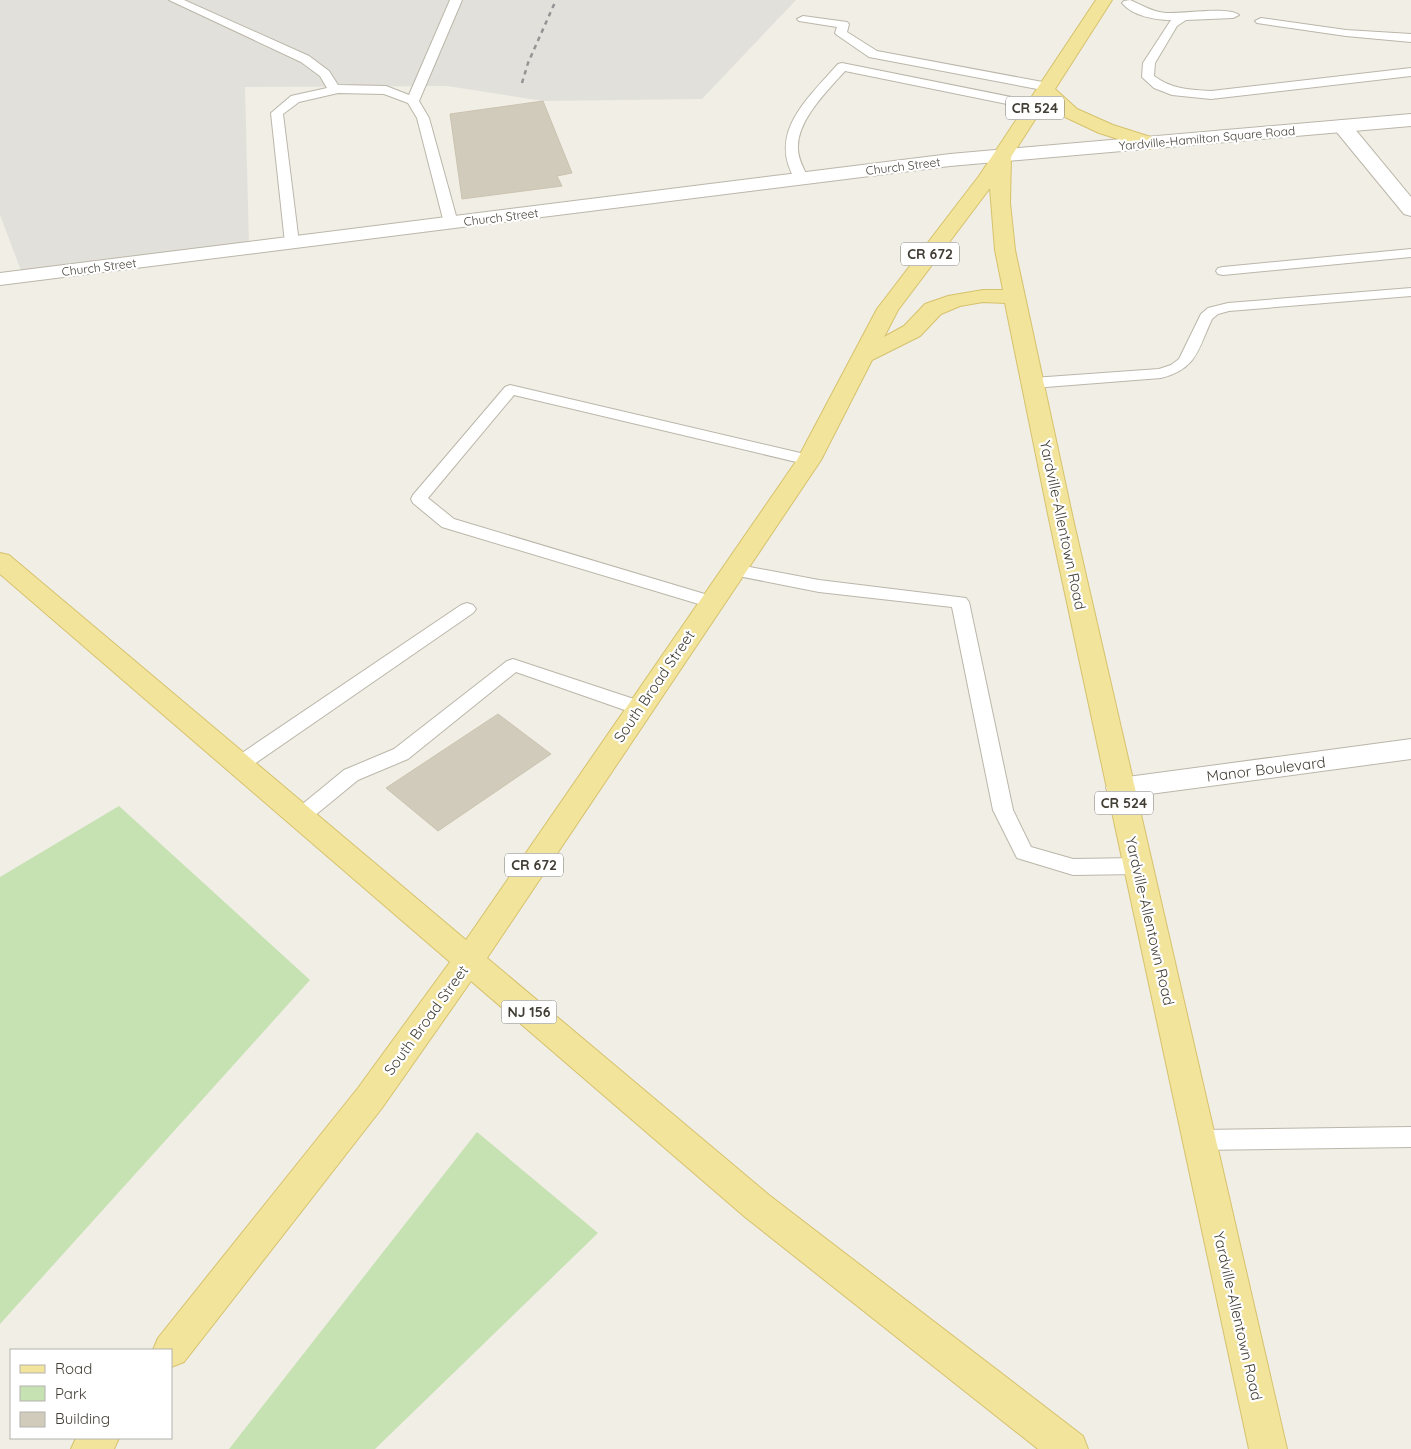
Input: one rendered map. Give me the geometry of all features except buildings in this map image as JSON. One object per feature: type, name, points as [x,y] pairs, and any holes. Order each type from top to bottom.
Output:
[{"type":"main road","name":"South Broad Street","points":[[172,1349],[370,1098],[469,960],[809,460],[888,310],[987,179],[1104,0]]},
{"type":"main road","points":[[1043,95],[1071,113],[1106,130],[1150,143]]},
{"type":"main road","name":"Yardville-Allentown Road","points":[[1002,155],[999,178],[1000,214],[1005,250],[1120,788],[1268,1449]]},
{"type":"main road","points":[[863,356],[912,332],[932,309],[955,300],[983,296],[1015,297]]},
{"type":"main road","name":"NJ 156","points":[[0,561],[757,1206],[1069,1449]]},
{"type":"main road","points":[[90,1449],[99,1439]]},
{"type":"street","name":"Yardville-Hamilton Square Road","points":[[1002,155],[1411,120]]},
{"type":"street","points":[[1342,126],[1411,210]]},
{"type":"street","name":"Church Street","points":[[0,279],[801,178],[1002,155]]},
{"type":"street","name":"Manor Boulevard","points":[[1120,788],[1411,749]]},
{"type":"lane","points":[[175,0],[305,59],[325,74],[334,90]]},
{"type":"lane","points":[[413,101],[456,0]]},
{"type":"lane","points":[[1114,0],[1128,3],[1137,10],[1166,18],[1219,14],[1233,15]]},
{"type":"lane","points":[[1183,17],[1173,24],[1149,63],[1148,78],[1176,92],[1195,95],[1411,72]]},
{"type":"lane","points":[[803,19],[843,24],[840,33],[873,54],[1043,95]]},
{"type":"lane","points":[[1261,21],[1346,33],[1411,38]]},
{"type":"lane","points":[[801,178],[791,150],[793,133],[802,118],[842,67],[1043,95]]},
{"type":"lane","points":[[292,243],[277,114],[295,99],[334,90],[386,90],[413,101],[423,118],[451,223]]},
{"type":"lane","points":[[1223,272],[1411,253]]},
{"type":"lane","points":[[1033,383],[1161,374],[1176,368],[1186,361],[1206,318],[1213,311],[1228,307],[1411,292]]},
{"type":"lane","points":[[712,602],[448,523],[419,499],[510,390],[809,460]]},
{"type":"lane","points":[[734,570],[819,586],[960,602],[1003,810],[1024,854],[1073,867],[1138,866]]},
{"type":"lane","points":[[240,764],[467,609]]},
{"type":"lane","points":[[301,816],[350,775],[401,754],[513,665],[639,708]]},
{"type":"lane","points":[[1199,1140],[1411,1137]]},
{"type":"shaded area","points":[[0,0],[796,0],[702,99],[543,101],[447,86],[245,87],[249,246],[23,276],[0,215]]},
{"type":"green space","points":[[119,806],[310,980],[0,1324],[0,877]]},
{"type":"green space","points":[[477,1132],[598,1233],[375,1449],[229,1449]]},
{"type":"railway","points":[[522,83],[528,63],[556,0]]}]
